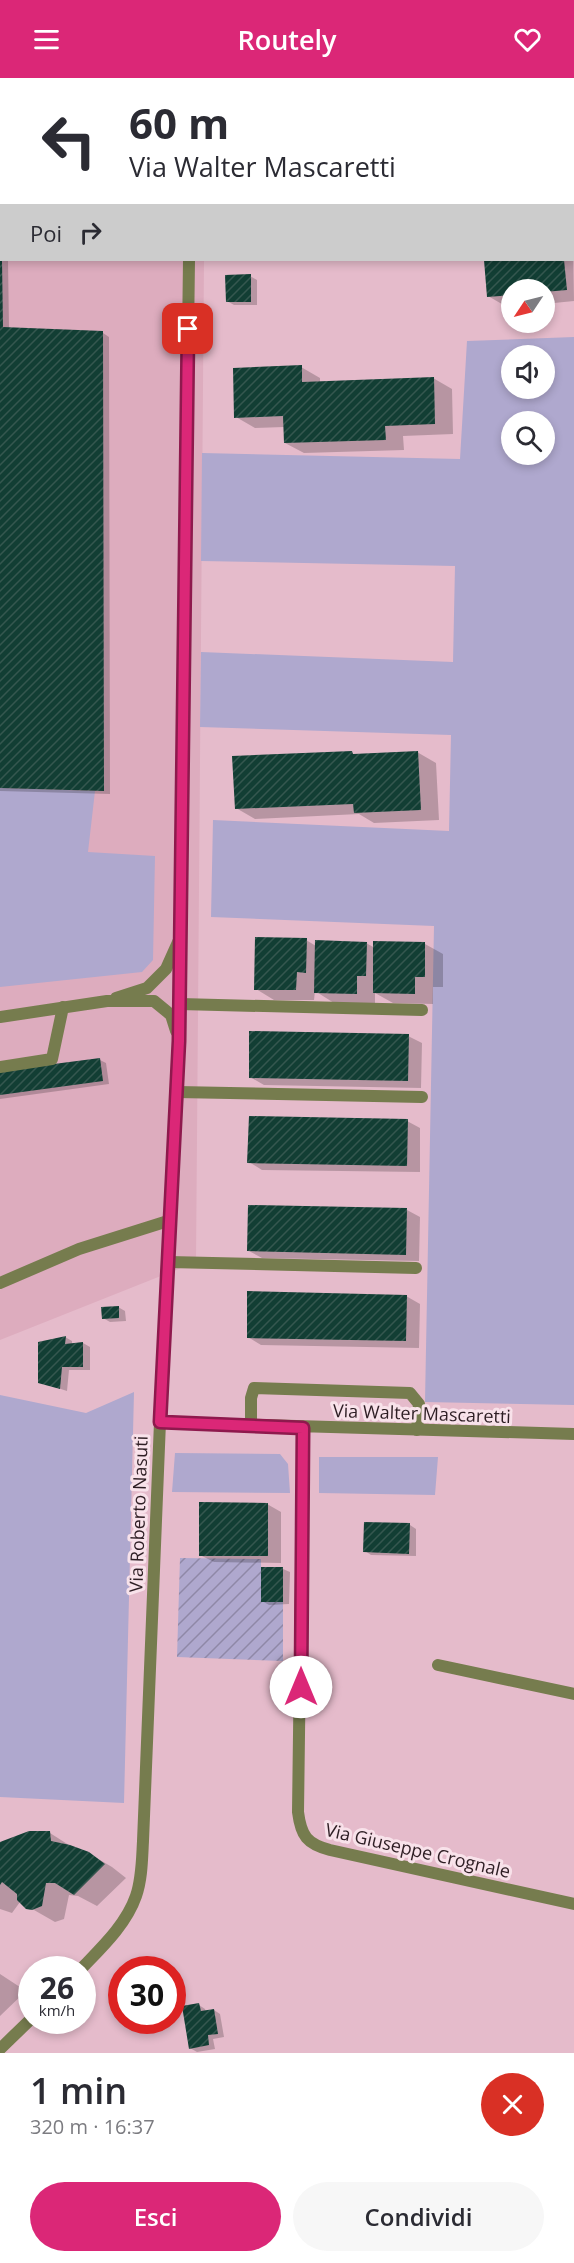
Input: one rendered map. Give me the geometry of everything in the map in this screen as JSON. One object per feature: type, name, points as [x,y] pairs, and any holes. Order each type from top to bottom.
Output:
[{"type":"street","name":"Via Roberto Nasuti","points":[[92,1956],[123,1921],[136,1896],[142,1867],[160,1422],[179,1041],[189,261]]},
{"type":"street","points":[[107,1001],[147,988],[166,969],[181,936]]},
{"type":"street","points":[[0,1017],[107,1001],[154,1001],[171,1015],[179,1041]]},
{"type":"street","points":[[180,1004],[422,1010]]},
{"type":"street","points":[[0,1067],[52,1059],[63,1007]]},
{"type":"street","points":[[177,1092],[422,1097]]},
{"type":"street","points":[[0,1283],[79,1249],[171,1220]]},
{"type":"street","points":[[169,1262],[416,1268]]},
{"type":"street","points":[[251,1426],[251,1398],[254,1388],[410,1393],[419,1404],[417,1430]]},
{"type":"street","name":"Via Walter Mascaretti","points":[[160,1422],[303,1428],[574,1434]]},
{"type":"street","name":"Via Giuseppe Crognale","points":[[303,1428],[298,1812],[305,1838],[316,1846],[330,1850],[574,1904]]},
{"type":"street","points":[[438,1665],[574,1694]]},
{"type":"street","points":[[0,2049],[18,2032]]},
{"type":"shaded area","points":[[0,261],[204,261],[196,1262],[0,1340]]},
{"type":"shaded area","points":[[574,337],[574,1405],[425,1402],[434,926],[211,917],[213,820],[449,831],[451,735],[200,727],[201,652],[453,662],[455,566],[201,561],[202,453],[460,459],[467,341]]},
{"type":"shaded area","points":[[0,788],[95,791],[88,852],[155,856],[153,960],[142,972],[0,987]]},
{"type":"shaded area","points":[[134,1392],[124,1803],[0,1797],[0,1395],[86,1413]]},
{"type":"shaded area","points":[[175,1453],[280,1454],[288,1464],[290,1493],[172,1492]]},
{"type":"shaded area","points":[[319,1457],[438,1457],[435,1495],[319,1493]]},
{"type":"shaded area","points":[[180,1558],[261,1559],[261,1601],[283,1602],[283,1661],[177,1657]]},
{"type":"building","points":[[0,261],[2,261],[3,327],[103,331],[104,791],[0,788]]},
{"type":"building","points":[[484,261],[564,261],[567,290],[555,291],[555,279],[501,279],[501,296],[487,297]]},
{"type":"building","points":[[251,274],[251,302],[226,302],[225,275]]},
{"type":"building","points":[[302,365],[302,382],[434,377],[435,424],[385,426],[386,440],[284,443],[283,416],[234,418],[233,368]]},
{"type":"building","points":[[352,751],[353,754],[418,751],[421,810],[354,813],[353,804],[235,809],[232,756]]},
{"type":"building","points":[[255,937],[307,938],[306,973],[297,972],[296,990],[254,990]]},
{"type":"building","points":[[315,940],[367,942],[366,976],[357,976],[357,994],[314,993]]},
{"type":"building","points":[[373,941],[425,942],[425,977],[415,977],[415,994],[373,993]]},
{"type":"building","points":[[249,1031],[409,1034],[408,1081],[249,1078]]},
{"type":"building","points":[[100,1058],[103,1081],[0,1095],[0,1071]]},
{"type":"building","points":[[249,1116],[408,1119],[407,1166],[247,1163]]},
{"type":"building","points":[[248,1205],[407,1208],[406,1255],[247,1251]]},
{"type":"building","points":[[247,1291],[407,1295],[406,1341],[247,1338]]},
{"type":"building","points":[[119,1306],[119,1318],[102,1319],[101,1307]]},
{"type":"building","points":[[66,1336],[65,1344],[83,1342],[83,1367],[62,1367],[60,1389],[38,1383],[38,1342]]},
{"type":"building","points":[[199,1502],[268,1503],[268,1556],[199,1556]]},
{"type":"building","points":[[364,1522],[410,1523],[409,1554],[363,1552]]},
{"type":"building","points":[[261,1567],[283,1567],[283,1602],[261,1602]]},
{"type":"building","points":[[29,1831],[50,1831],[51,1841],[89,1852],[105,1864],[74,1895],[55,1883],[46,1883],[42,1906],[32,1910],[26,1909],[17,1900],[17,1894],[2,1882],[0,1885],[0,1842]]},
{"type":"building","points":[[199,2003],[201,2011],[214,2009],[218,2034],[208,2035],[209,2045],[189,2049],[186,2005]]},
{"type":"route","points":[[188,329],[179,1041],[160,1422],[303,1428],[301,1687]]}]
